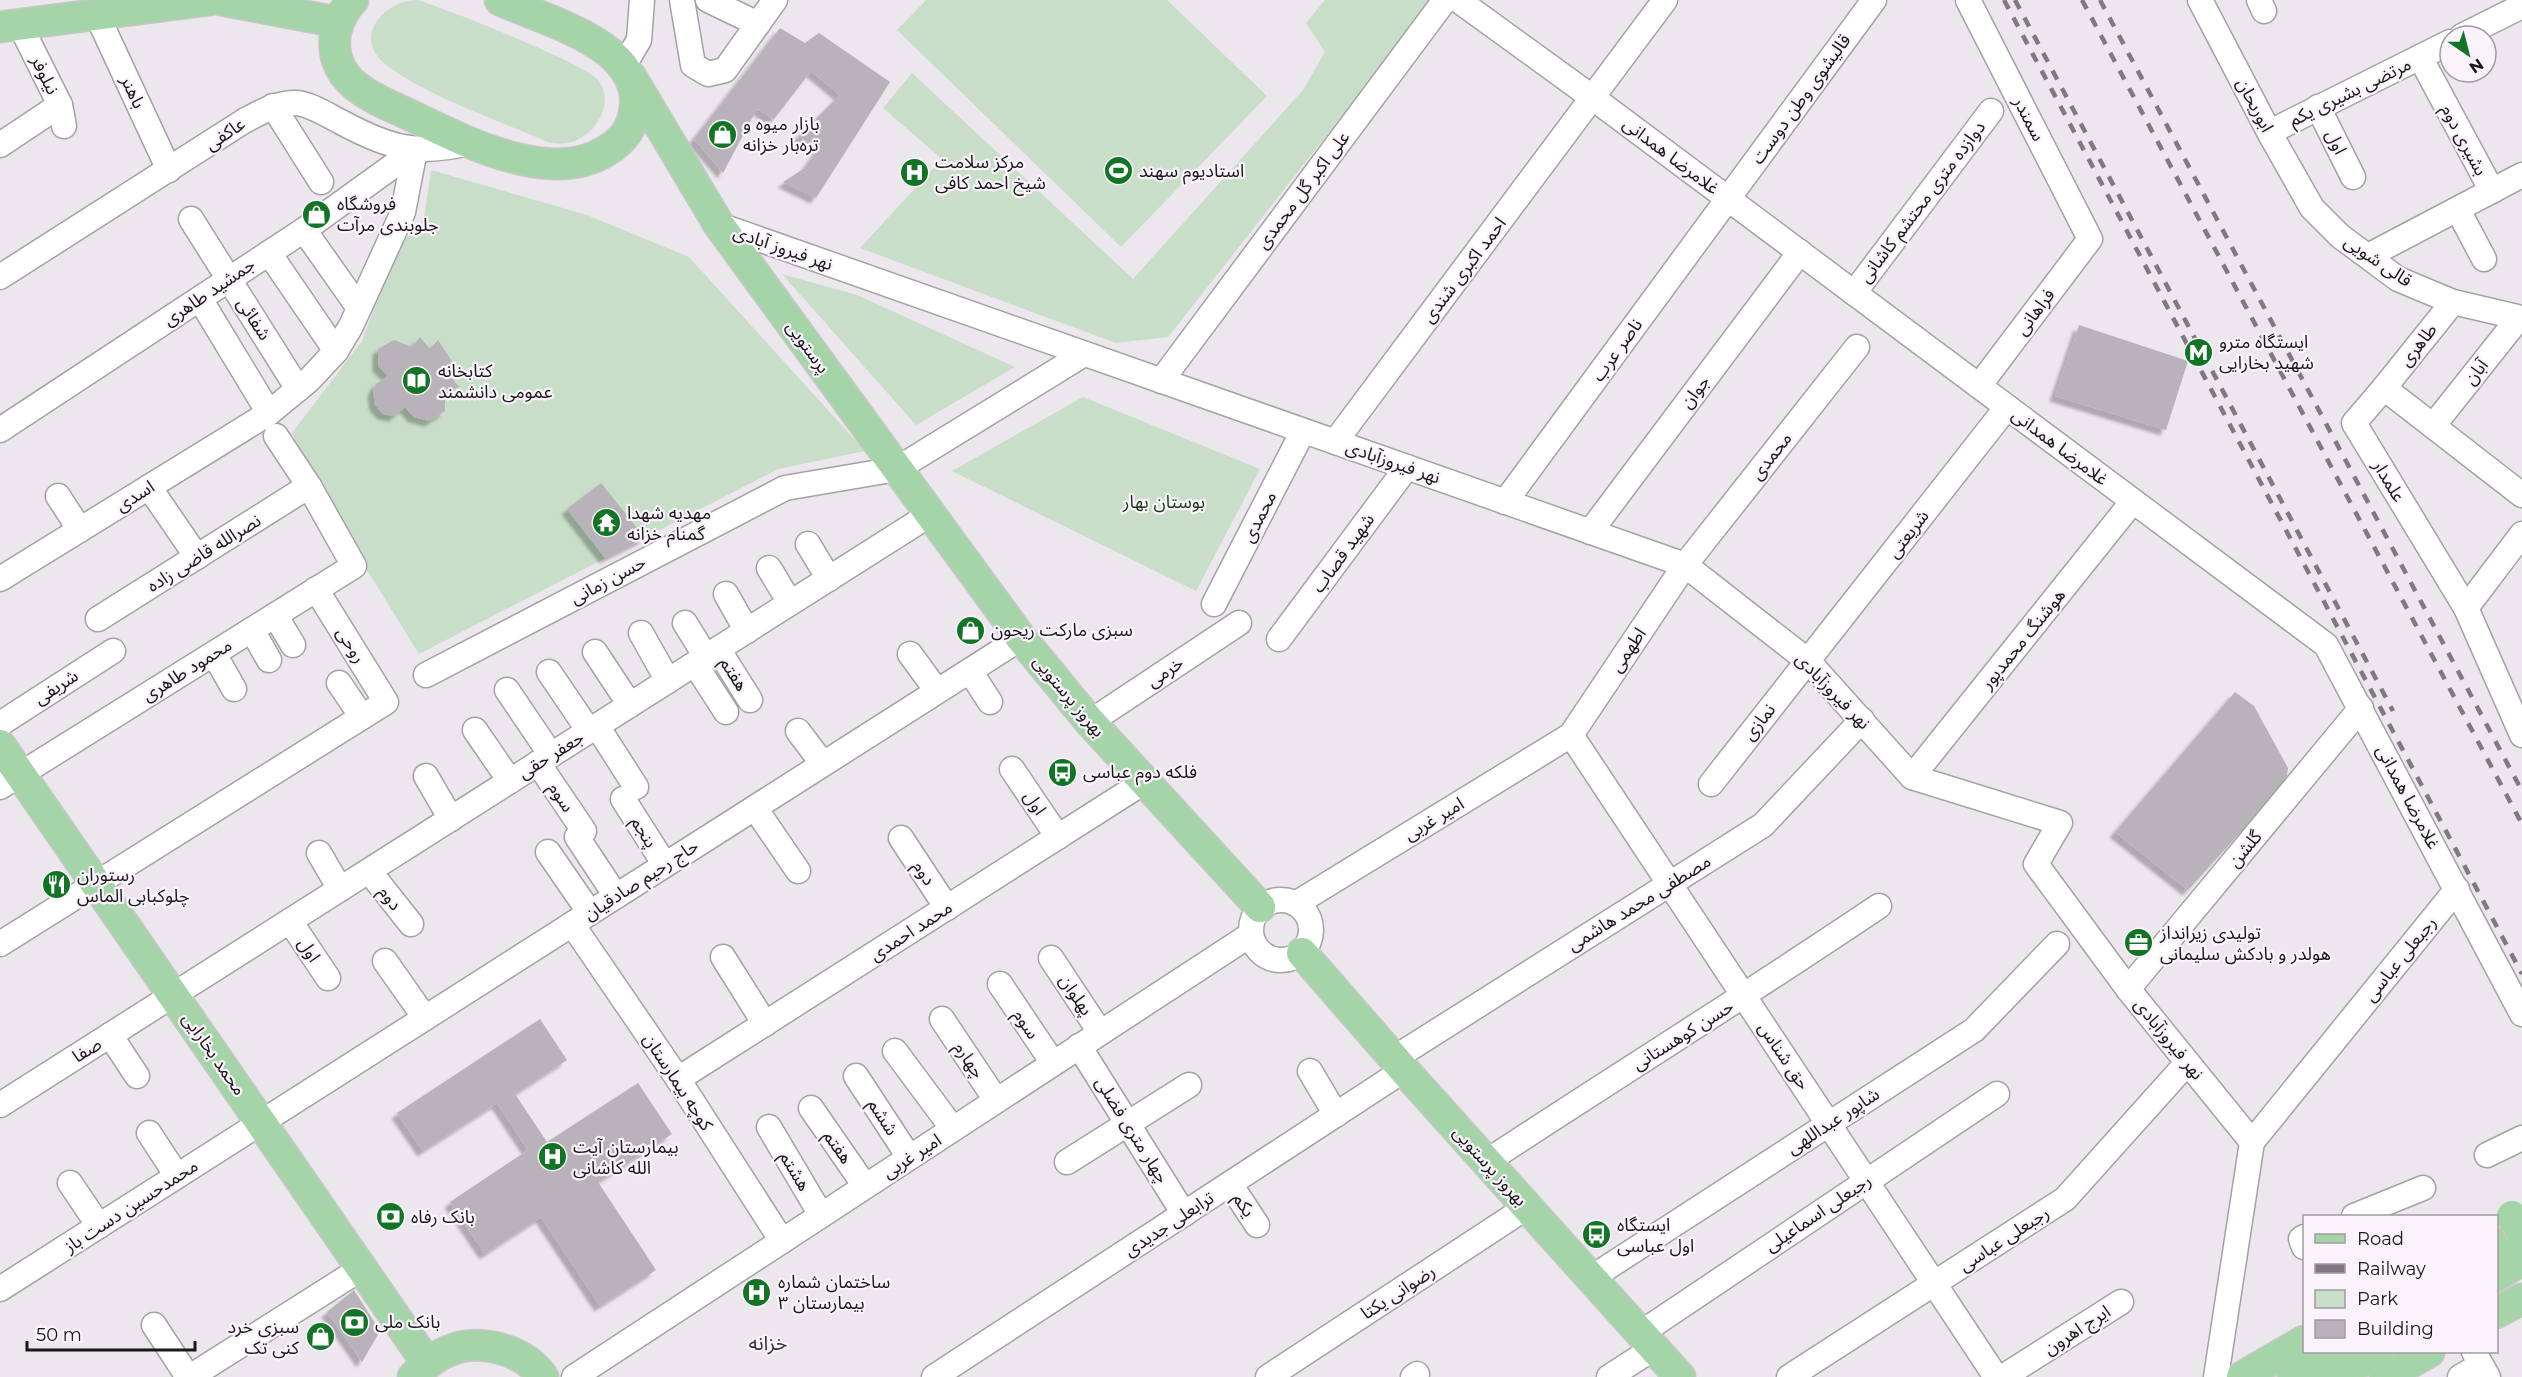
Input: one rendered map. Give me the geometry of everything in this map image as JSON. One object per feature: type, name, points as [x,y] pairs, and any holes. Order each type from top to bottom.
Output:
[{"type":"main road","points":[[10,26],[209,0]]},
{"type":"main road","points":[[222,0],[345,11],[334,36],[340,68],[352,81],[367,93],[386,103],[473,142],[530,162],[567,165],[580,163],[598,156],[617,144],[626,135],[634,118],[636,96],[627,72]]},
{"type":"main road","name":"نهر فیروز آبادی","points":[[500,0],[595,42],[627,72],[719,225]]},
{"type":"main road","name":"پرستویی","points":[[719,225],[897,469]]},
{"type":"main road","name":"بهروز پرستویی","points":[[897,469],[1021,638],[1090,722],[1260,907]]},
{"type":"main road","name":"محمد بخارایی","points":[[0,745],[10,781],[96,884],[362,1268],[420,1370]]},
{"type":"main road","name":"بهروز پرستویی","points":[[1302,953],[1680,1377]]},
{"type":"main road","points":[[2498,1271],[2512,1233]]},
{"type":"main road","points":[[2498,1312],[2522,1299]]},
{"type":"main road","points":[[2242,1377],[2303,1342]]},
{"type":"main road","points":[[420,1370],[448,1351],[464,1347],[497,1348],[520,1356],[543,1377]]},
{"type":"main road","points":[[2293,1377],[2334,1353]]},
{"type":"main road","points":[[2336,1377],[2375,1353]]},
{"type":"main road","points":[[2385,1377],[2427,1353]]},
{"type":"street","points":[[627,72],[639,40],[642,0]]},
{"type":"street","points":[[682,0],[693,65],[708,74],[725,70],[775,0]]},
{"type":"street","points":[[708,0],[758,24]]},
{"type":"street","name":"علی اکبر گل محمدی","points":[[1161,381],[1445,0]]},
{"type":"street","name":"غلامرضا همدانی","points":[[1458,0],[1593,98],[2326,645],[2522,1014]]},
{"type":"street","name":"احمد اکبری شندی","points":[[1335,442],[1665,0]]},
{"type":"street","name":"قالیشوی وطن دوست","points":[[1728,199],[1874,0]]},
{"type":"street","name":"سمندر","points":[[1968,0],[2090,239]]},
{"type":"street","name":"ابوریحان","points":[[2200,0],[2269,132],[2312,208]]},
{"type":"street","points":[[2486,24],[2522,6]]},
{"type":"street","name":"باهنر","points":[[97,15],[169,170]]},
{"type":"street","name":"نیلوفر","points":[[0,145],[62,116],[10,26]]},
{"type":"street","name":"مرتضی بشیری یکم","points":[[2282,126],[2438,48]]},
{"type":"street","name":"بشیری دوم","points":[[2420,57],[2492,191]]},
{"type":"street","name":"عاکفی","points":[[0,278],[109,206],[244,121],[273,106],[297,103],[387,144],[415,150],[444,149],[473,142]]},
{"type":"street","points":[[273,106],[321,182]]},
{"type":"street","name":"اول","points":[[2318,107],[2353,177]]},
{"type":"street","name":"دوازده متری محتشم کاشانی","points":[[1854,293],[1991,111]]},
{"type":"street","name":"جمشید طاهری","points":[[0,430],[304,230],[415,150]]},
{"type":"street","name":"اسدی","points":[[0,579],[269,413],[309,380],[336,351],[403,212],[415,150]]},
{"type":"street","points":[[2368,256],[2522,175]]},
{"type":"street","name":"ناصر عرب","points":[[1505,502],[1728,199]]},
{"type":"street","name":"قالی شویی","points":[[2312,208],[2340,236],[2398,279],[2452,302],[2520,318]]},
{"type":"street","points":[[2458,210],[2484,259]]},
{"type":"street","name":"شفائی","points":[[191,219],[298,389]]},
{"type":"street","name":"نهر فیروز آبادی","points":[[719,225],[1010,328]]},
{"type":"street","points":[[304,230],[358,308]]},
{"type":"street","name":"فراهانی","points":[[1979,386],[2090,239]]},
{"type":"street","name":"جوان","points":[[1590,532],[1800,252]]},
{"type":"street","points":[[269,253],[336,351]]},
{"type":"street","points":[[200,299],[269,413]]},
{"type":"street","name":"طاهری","points":[[2384,388],[2452,302]]},
{"type":"street","name":"آبان","points":[[2433,426],[2520,318]]},
{"type":"street","name":"نهر فیروزآبادی","points":[[1010,328],[1685,565],[1808,661],[1912,777],[2060,823],[2036,864],[2128,989],[2252,1142]]},
{"type":"street","name":"محمدی","points":[[1685,565],[1857,347]]},
{"type":"street","points":[[897,469],[1084,354]]},
{"type":"street","points":[[2384,388],[2522,495]]},
{"type":"street","name":"علمدار","points":[[2384,388],[2354,423],[2466,608],[2522,735]]},
{"type":"street","name":"شریعتی","points":[[1808,661],[2007,407]]},
{"type":"street","name":"محمدی","points":[[1214,604],[1303,431]]},
{"type":"street","points":[[276,436],[309,486]]},
{"type":"street","name":"شهید قصاب","points":[[1279,639],[1407,467]]},
{"type":"street","name":"حسن زمانی","points":[[426,675],[784,488],[897,469]]},
{"type":"street","name":"نصرالله قاضی زاده","points":[[98,619],[309,486]]},
{"type":"street","name":"محمود طاهری","points":[[10,781],[354,566],[309,486]]},
{"type":"street","points":[[149,487],[197,557]]},
{"type":"street","points":[[58,496],[80,530]]},
{"type":"street","name":"هوشنگ محمدپور","points":[[1912,777],[2133,501]]},
{"type":"street","name":"جعفر حقی","points":[[173,995],[929,515]]},
{"type":"street","points":[[2466,608],[2522,534]]},
{"type":"street","points":[[808,544],[829,579]]},
{"type":"street","name":"اطهمی","points":[[1572,735],[1685,565]]},
{"type":"street","points":[[769,568],[790,603]]},
{"type":"street","name":"روحی","points":[[316,589],[386,702],[362,717]]},
{"type":"street","points":[[726,594],[747,630]]},
{"type":"street","points":[[275,615],[293,645]]},
{"type":"street","points":[[685,623],[706,657],[726,712]]},
{"type":"street","name":"خرمی","points":[[1090,722],[1239,623]]},
{"type":"street","points":[[252,630],[269,660]]},
{"type":"street","points":[[641,633],[668,681]]},
{"type":"street","name":"حاج رحیم صادقیان","points":[[261,1123],[1021,638]]},
{"type":"street","name":"شریفی","points":[[0,724],[113,651]]},
{"type":"street","points":[[596,652],[630,705]]},
{"type":"street","points":[[214,654],[234,689]]},
{"type":"street","points":[[910,654],[938,691]]},
{"type":"street","name":"هفتم","points":[[706,657],[750,700]]},
{"type":"street","name":"نمازی","points":[[1711,783],[1808,661]]},
{"type":"street","points":[[970,670],[990,702]]},
{"type":"street","name":"پنجم","points":[[549,672],[593,729],[630,793],[665,865]]},
{"type":"street","points":[[0,945],[362,717],[339,683]]},
{"type":"street","name":"سوم","points":[[507,690],[545,759],[581,834],[616,896]]},
{"type":"street","name":"گلشن","points":[[2128,989],[2361,708]]},
{"type":"street","name":"مصطفی محمد هاشمی","points":[[1399,1064],[1763,825],[1862,720]]},
{"type":"street","points":[[476,730],[510,781]]},
{"type":"street","points":[[798,731],[823,764]]},
{"type":"street","name":"حق شناس","points":[[1572,735],[1996,1377]]},
{"type":"street","name":"امیر غربی","points":[[1297,903],[1572,735]]},
{"type":"street","name":"اول","points":[[1012,769],[1058,837]]},
{"type":"street","points":[[426,776],[451,819]]},
{"type":"street","name":"محمد احمدی","points":[[678,1079],[1144,782]]},
{"type":"street","points":[[755,808],[798,871]]},
{"type":"street","name":"دوم","points":[[901,838],[947,908]]},
{"type":"street","points":[[548,852],[581,919]]},
{"type":"street","points":[[319,853],[340,889]]},
{"type":"street","name":"دوم","points":[[369,871],[411,924]]},
{"type":"street","name":"رجبعلی عباسی","points":[[2252,1142],[2457,889]]},
{"type":"street","points":[[1285,899],[1297,903],[1307,913],[1312,927],[1310,941],[1302,953],[1287,960],[1271,959],[1257,950],[1250,935],[1252,920],[1260,907],[1271,900],[1285,899]]},
{"type":"street","name":"حسن کوهستانی","points":[[1486,1162],[1685,1032],[1744,997],[1879,906]]},
{"type":"street","name":"کوچه بیمارستان","points":[[581,919],[678,1079],[782,1241]]},
{"type":"street","name":"اول","points":[[290,921],[328,978]]},
{"type":"street","name":"امیر غربی","points":[[574,1377],[1250,935]]},
{"type":"street","name":"شاپور عبداللهی","points":[[1592,1278],[1974,1030],[2057,944]]},
{"type":"street","points":[[723,957],[765,1024]]},
{"type":"street","name":"پهلوان","points":[[1051,958],[1100,1032]]},
{"type":"street","points":[[386,962],[425,1018]]},
{"type":"street","name":"سوم","points":[[1000,984],[1053,1063]]},
{"type":"street","name":"صفا","points":[[0,1105],[173,995]]},
{"type":"street","name":"چهارم","points":[[942,1019],[996,1100]]},
{"type":"street","points":[[110,1035],[137,1076]]},
{"type":"street","name":"چهار متری فضلی","points":[[1079,1046],[1184,1214]]},
{"type":"street","points":[[895,1051],[953,1129]]},
{"type":"street","name":"رجبعلی عباسی","points":[[1789,1377],[2065,1199],[2187,1063]]},
{"type":"street","name":"ترابعلی جدیدی","points":[[934,1377],[1336,1114],[1399,1064]]},
{"type":"street","points":[[1310,1071],[1336,1114]]},
{"type":"street","name":"ششم","points":[[856,1076],[909,1157]]},
{"type":"street","points":[[1067,1162],[1189,1085]]},
{"type":"street","name":"رجبعلی اسماعیلی","points":[[1609,1377],[1648,1341],[1866,1180],[1997,1094]]},
{"type":"street","name":"هفتم","points":[[811,1108],[865,1186]]},
{"type":"street","name":"محمدحسین دست باز","points":[[0,1289],[261,1123]]},
{"type":"street","name":"هشتم","points":[[769,1127],[821,1215]]},
{"type":"street","points":[[149,1133],[177,1176]]},
{"type":"street","points":[[2487,1155],[2522,1138]]},
{"type":"street","points":[[2216,1377],[2252,1142]]},
{"type":"street","points":[[70,1183],[99,1226]]},
{"type":"street","name":"یکم","points":[[1230,1184],[1257,1225]]},
{"type":"street","points":[[2356,1215],[2423,1188]]},
{"type":"street","name":"رضوانی یکتا","points":[[1268,1377],[1527,1207]]},
{"type":"street","points":[[154,1325],[189,1377],[362,1268]]},
{"type":"street","name":"ایرج اهرون","points":[[2003,1377],[2121,1302]]},
{"type":"green space","points":[[418,0],[520,40],[564,59],[592,75],[601,84],[605,96],[598,121],[578,140],[564,143],[548,142],[464,107],[402,76],[385,64],[376,53],[371,43],[372,32],[376,22],[394,6]]},
{"type":"green space","name":"استادیوم سهند","points":[[926,0],[1167,0],[1267,96],[1121,247],[897,30]]},
{"type":"green space","points":[[1325,0],[1433,0],[1168,337],[1116,343],[860,248],[942,159],[883,108],[912,73],[1133,279],[1303,90],[1325,52],[1306,23]]},
{"type":"green space","points":[[431,170],[587,215],[689,257],[865,451],[778,469],[419,654],[335,518],[292,433],[362,341],[397,248],[424,219]]},
{"type":"green space","points":[[782,274],[857,295],[1015,367],[916,425]]},
{"type":"green space","name":"بوستان بهار","points":[[1083,397],[1260,469],[1196,591],[952,471]]},
{"type":"building","points":[[780,28],[805,43],[819,33],[890,82],[816,198],[783,182],[805,168],[819,148],[798,137],[840,95],[811,71],[774,119],[757,109],[723,173],[694,139]]},
{"type":"building","points":[[2079,325],[2188,361],[2166,430],[2055,396]]},
{"type":"building","name":"کتابخانه عمومی دانشمند","points":[[420,337],[430,349],[438,340],[455,366],[451,377],[459,387],[445,393],[445,411],[430,421],[414,417],[405,407],[394,416],[383,414],[375,405],[373,392],[376,384],[388,376],[378,366],[378,349],[394,340],[412,347]]},
{"type":"building","name":"مهدیه شهدا گمنام خزانه","points":[[601,483],[645,538],[605,558],[567,509]]},
{"type":"building","points":[[2235,692],[2254,706],[2288,768],[2286,782],[2188,890],[2115,832]]},
{"type":"building","points":[[540,1019],[567,1060],[515,1094],[547,1142],[638,1083],[672,1134],[598,1182],[656,1270],[600,1306],[541,1217],[485,1254],[450,1202],[528,1150],[497,1103],[423,1151],[397,1113]]},
{"type":"building","name":"بانک ملی","points":[[354,1290],[380,1331],[362,1362],[327,1312]]},
{"type":"railway","points":[[2004,0],[2522,974]]},
{"type":"railway","points":[[2015,0],[2393,711]]},
{"type":"railway","points":[[2082,0],[2522,824]]},
{"type":"railway","points":[[2100,0],[2522,791]]},
{"type":"place","name":"بازار میوه و تره‌بار خزانه","points":[[722,134]]},
{"type":"place","name":"استادیوم سهند","points":[[1118,171]]},
{"type":"place","name":"مرکز سلامت شیخ احمد کافی","points":[[914,172]]},
{"type":"place","name":"فروشگاه جلوبندی مرآت","points":[[316,214]]},
{"type":"place","name":"ایستگاه مترو شهید بخارایی","points":[[2198,352]]},
{"type":"place","name":"کتابخانه عمومی دانشمند","points":[[417,381]]},
{"type":"place","name":"مهدیه شهدا گمنام خزانه","points":[[606,523]]},
{"type":"place","name":"سبزی مارکت ریحون","points":[[970,630]]},
{"type":"place","name":"فلکه دوم عباسی","points":[[1062,772]]},
{"type":"place","name":"رستوران چلوکبابی الماس","points":[[56,885]]},
{"type":"place","name":"تولیدی زیرانداز هولدر و بادکش سلیمانی","points":[[2139,943]]},
{"type":"place","name":"بیمارستان آیت الله کاشانی","points":[[552,1157]]},
{"type":"place","name":"بانک رفاه","points":[[390,1217]]},
{"type":"place","name":"ایستگاه اول عباسی","points":[[1596,1235]]},
{"type":"place","name":"ساختمان شماره ۳ بیمارستان","points":[[757,1292]]},
{"type":"place","name":"بانک ملی","points":[[354,1322]]},
{"type":"place","name":"سبزی خرد کنی تک","points":[[320,1337]]},
{"type":"district","name":"خزانه","points":[[768,1343]]}]
